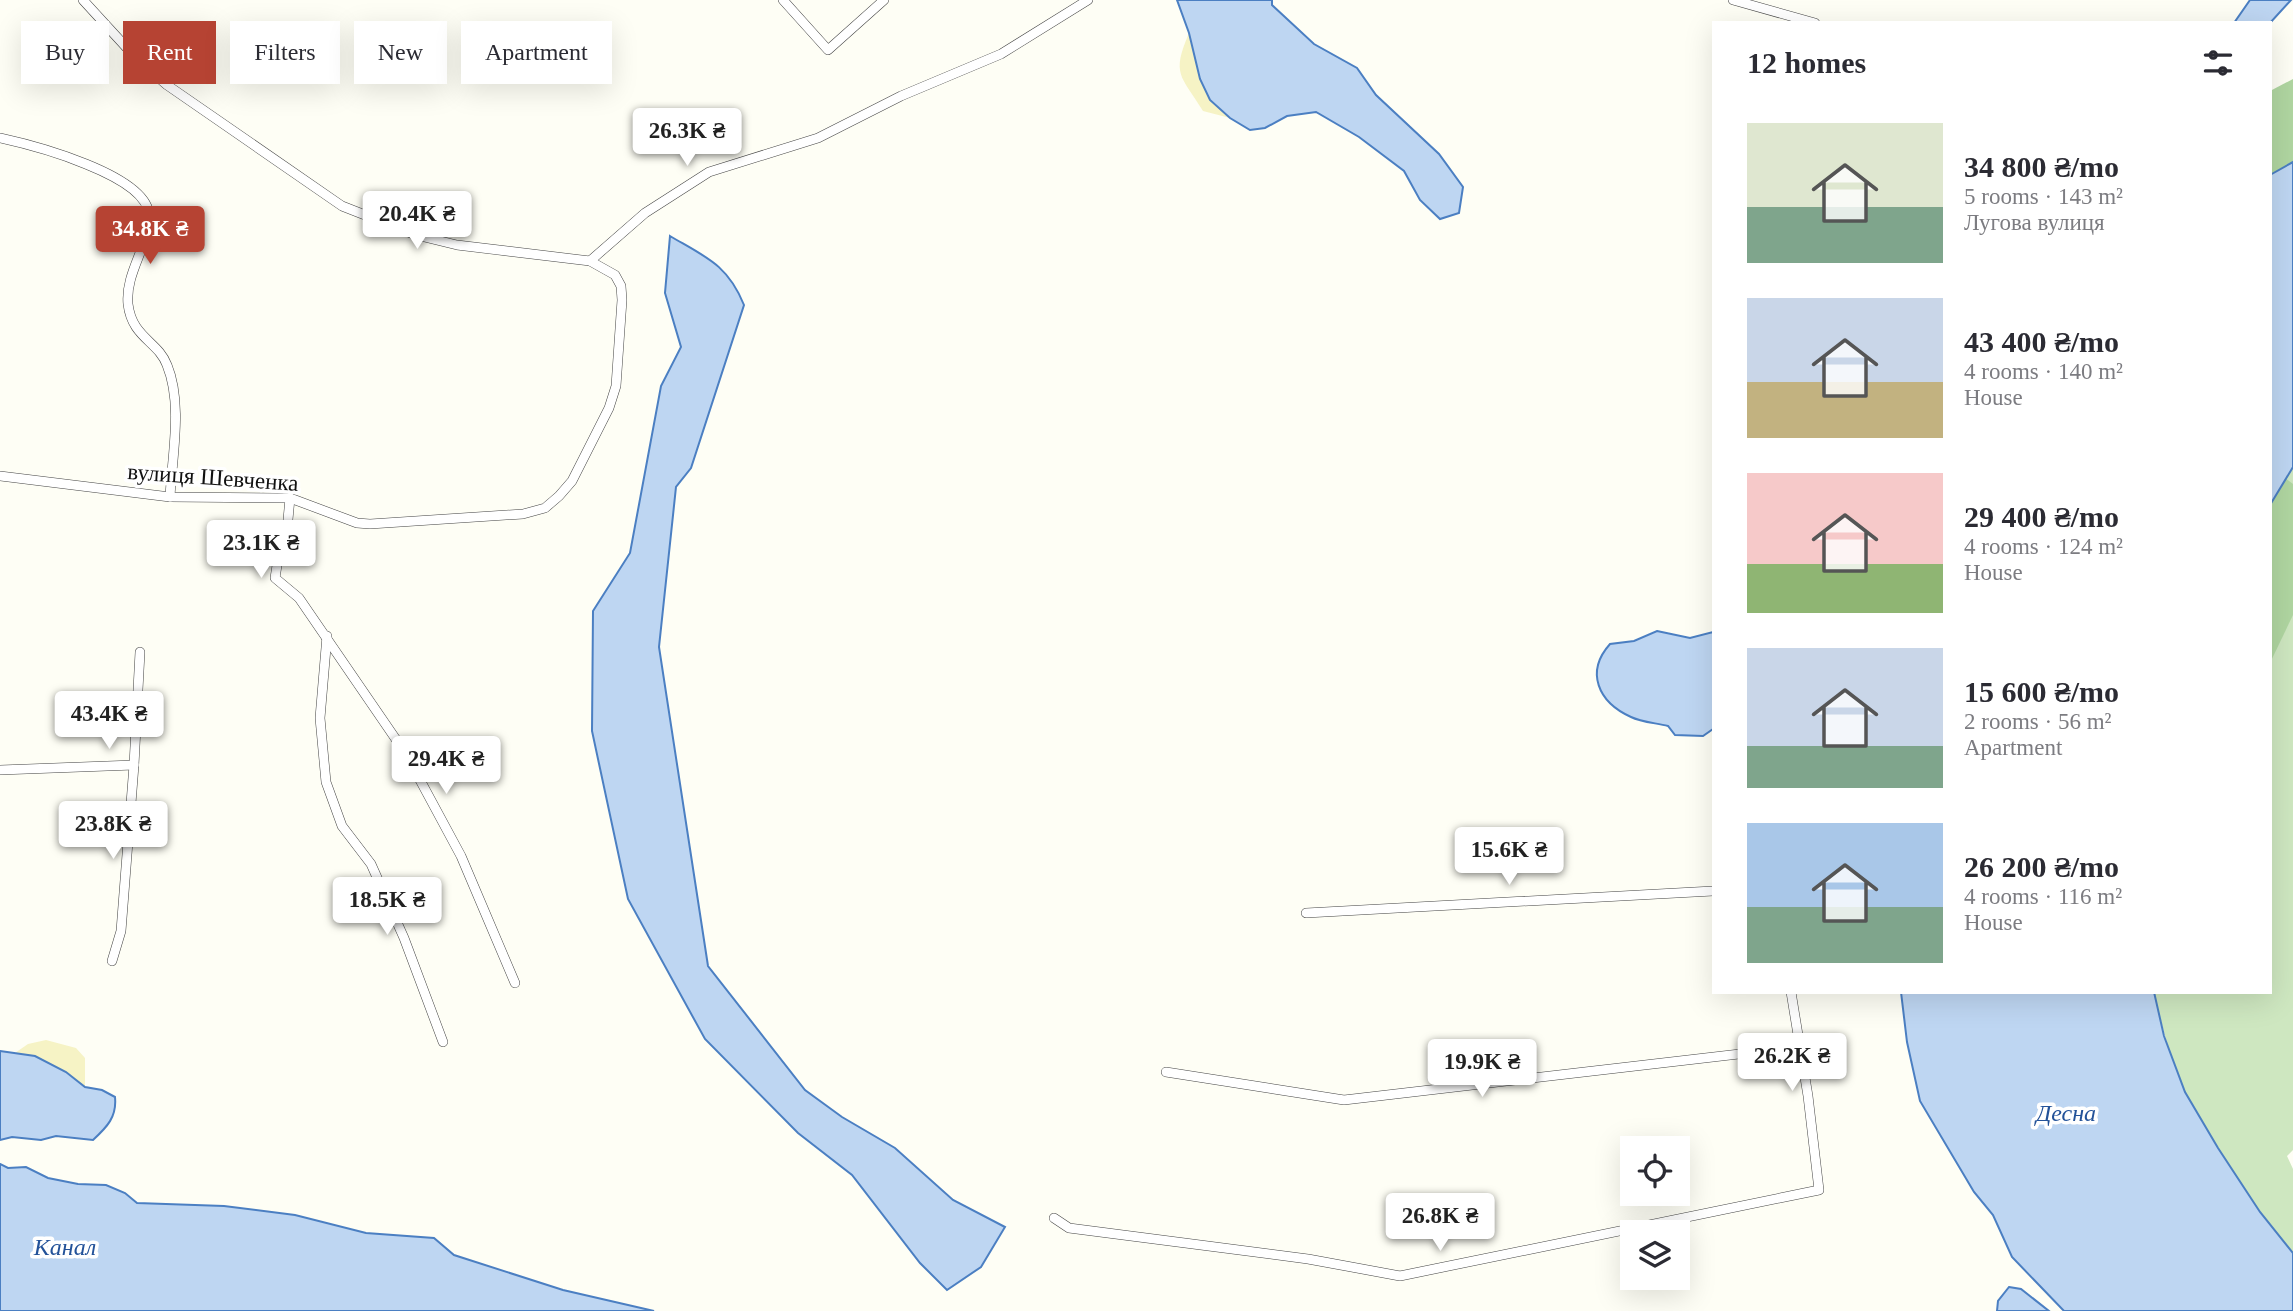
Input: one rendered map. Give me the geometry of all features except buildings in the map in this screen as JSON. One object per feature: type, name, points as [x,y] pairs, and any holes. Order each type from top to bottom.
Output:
[{"type":"street","points":[[83,0],[158,78],[342,206],[416,235],[457,245],[590,261],[645,214],[709,172],[818,138],[901,96],[1001,54],[1088,0]]},
{"type":"street","points":[[783,0],[828,50],[884,0]]},
{"type":"street","points":[[1733,0],[1808,21]]},
{"type":"street","points":[[0,138],[79,160],[127,186],[145,205],[149,220],[129,285],[128,304],[143,338],[164,359],[173,386],[170,497]]},
{"type":"street","name":"вулиця Шевченка","points":[[0,476],[170,497],[290,498],[357,523],[370,524],[523,514],[545,508],[572,481],[609,408],[616,386],[621,286],[615,275],[590,261]]},
{"type":"street","points":[[290,498],[286,541],[278,559],[275,578],[299,598],[406,754],[461,856],[515,983]]},
{"type":"street","points":[[327,636],[320,718],[326,782],[342,826],[371,864],[404,938],[443,1042]]},
{"type":"street","points":[[111,961],[121,931],[140,652]]},
{"type":"street","points":[[0,770],[134,765]]},
{"type":"street","points":[[1306,913],[1712,891]]},
{"type":"street","points":[[1054,1218],[1069,1228],[1308,1259],[1400,1276],[1819,1191],[1791,994]]},
{"type":"street","points":[[1166,1072],[1344,1100],[1799,1047]]},
{"type":"green space","points":[[2293,79],[2293,162],[2272,174],[2272,90]]},
{"type":"green space","points":[[2293,467],[2293,1150],[2287,1156],[2293,1169],[2293,1253],[2234,1175],[2195,1113],[2171,1055],[2154,994],[2272,994],[2272,502]]},
{"type":"green space","points":[[2285,478],[2293,484],[2293,615],[2272,659],[2272,501]]},
{"type":"sand","points":[[1189,33],[1201,80],[1212,98],[1230,118],[1203,111],[1184,82],[1180,58]]},
{"type":"sand","points":[[46,1040],[76,1048],[85,1058],[85,1087],[66,1072],[15,1053],[28,1044]]},
{"type":"water","points":[[1177,0],[1272,0],[1272,5],[1314,44],[1357,68],[1376,95],[1439,154],[1463,187],[1459,213],[1440,219],[1420,200],[1404,171],[1359,137],[1316,112],[1287,116],[1265,128],[1250,130],[1230,118],[1210,100],[1200,79],[1189,33]]},
{"type":"water","points":[[2250,0],[2291,0],[2272,21],[2235,21]]},
{"type":"water","points":[[2293,162],[2293,467],[2272,502],[2272,174]]},
{"type":"water","points":[[670,236],[723,271],[738,291],[744,305],[691,468],[676,487],[659,647],[708,966],[805,1090],[842,1117],[895,1148],[953,1200],[1005,1227],[981,1267],[947,1290],[920,1263],[852,1175],[798,1133],[705,1039],[628,899],[592,731],[593,611],[630,553],[661,386],[681,347],[665,293]]},
{"type":"water","points":[[1657,631],[1690,638],[1712,632],[1712,730],[1703,736],[1675,735],[1668,726],[1631,717],[1610,703],[1599,685],[1598,665],[1610,644],[1634,641]]},
{"type":"water","name":"Десна","points":[[1901,994],[2154,994],[2164,1036],[2185,1092],[2260,1212],[2293,1253],[2293,1311],[2064,1311],[2012,1257],[1993,1215],[1974,1192],[1920,1101],[1907,1042]]},
{"type":"water","points":[[0,1051],[35,1056],[66,1072],[85,1087],[102,1090],[115,1097],[114,1110],[103,1131],[93,1140],[56,1136],[41,1140],[12,1137],[0,1140]]},
{"type":"water","name":"Канал","points":[[0,1164],[8,1168],[26,1167],[48,1178],[78,1184],[106,1185],[125,1193],[137,1203],[224,1206],[295,1215],[366,1233],[434,1238],[454,1255],[563,1290],[654,1311],[0,1311]]},
{"type":"water","points":[[2009,1287],[2021,1289],[2049,1311],[1997,1311],[1998,1301]]}]
